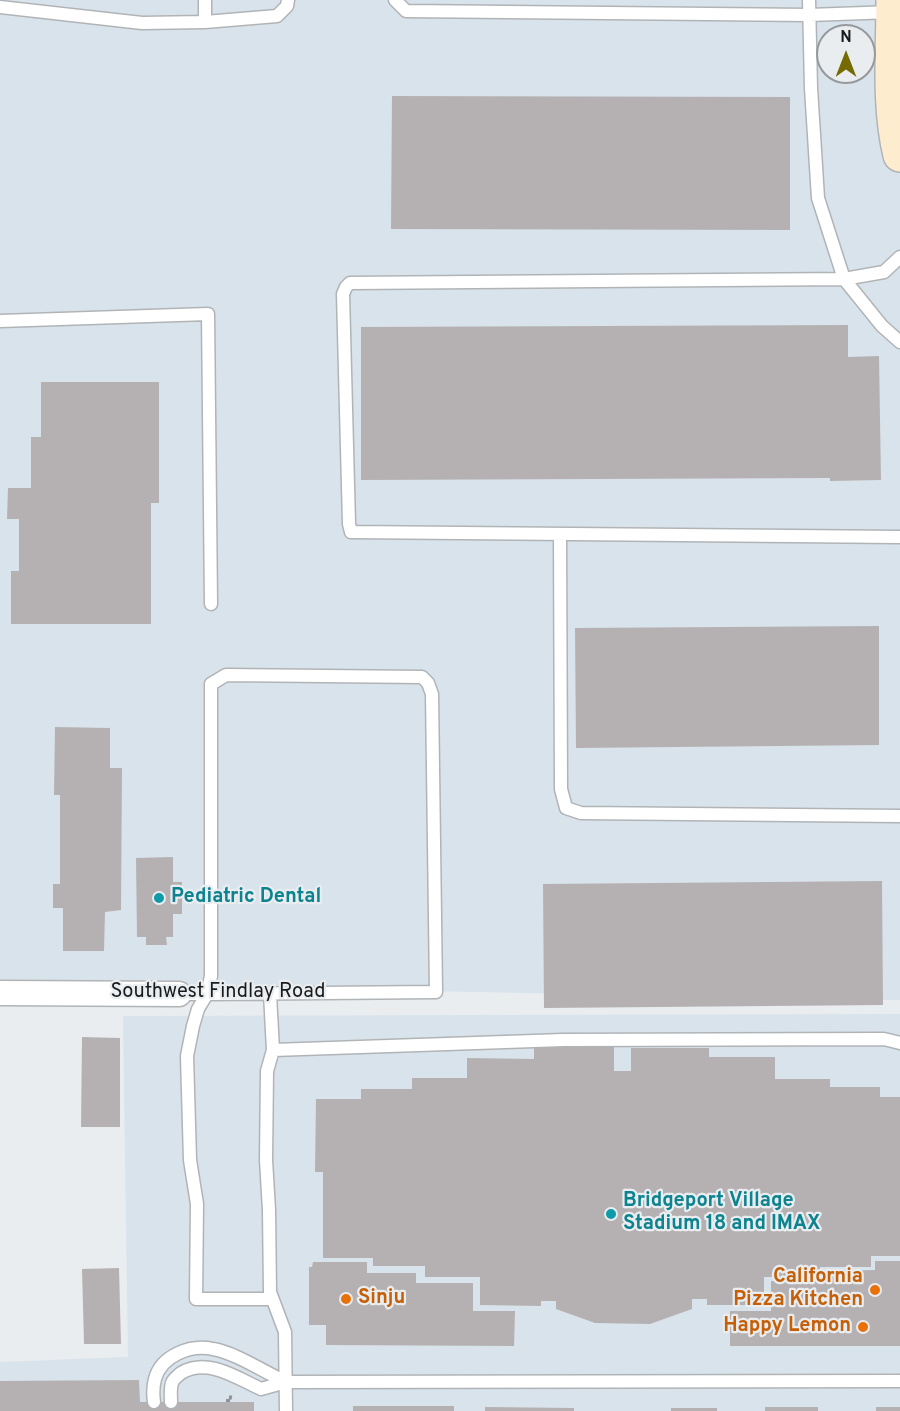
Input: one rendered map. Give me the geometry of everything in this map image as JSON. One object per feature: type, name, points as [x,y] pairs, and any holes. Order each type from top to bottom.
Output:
[{"type":"main road","points":[[895,8],[893,111],[900,155]]},
{"type":"street","name":"Southwest Findlay Road","points":[[0,993],[179,994]]},
{"type":"lane","points":[[205,0],[205,22]]},
{"type":"lane","points":[[0,7],[142,23],[205,22],[277,15],[287,6],[288,0]]},
{"type":"lane","points":[[395,0],[406,11],[809,15],[895,8]]},
{"type":"lane","points":[[809,0],[811,88],[818,198],[844,279],[882,326],[900,342]]},
{"type":"lane","points":[[900,257],[884,272],[844,279],[350,283],[345,287],[343,294],[348,513],[351,532],[900,537]]},
{"type":"lane","points":[[0,321],[208,314],[211,604]]},
{"type":"lane","points":[[560,534],[561,789],[566,808],[581,813],[900,816]]},
{"type":"lane","name":"Southwest Findlay Road","points":[[179,994],[207,994],[270,994],[436,992],[432,694],[428,683],[422,677],[226,675],[211,684],[211,976],[207,994]]},
{"type":"lane","points":[[207,994],[198,1009],[187,1056],[190,1160],[197,1204],[196,1299],[271,1299]]},
{"type":"lane","points":[[270,994],[273,1050],[266,1082],[266,1160],[271,1299],[285,1332],[286,1411]]},
{"type":"lane","points":[[273,1050],[563,1040],[884,1039],[900,1043]]},
{"type":"lane","points":[[154,1402],[155,1377],[162,1365],[183,1351],[197,1348],[213,1348],[286,1382]]},
{"type":"lane","points":[[171,1402],[172,1383],[178,1375],[201,1366],[225,1372],[261,1389],[286,1382],[900,1381]]},
{"type":"shaded area","points":[[0,0],[900,0],[900,1000],[0,983]]},
{"type":"shaded area","points":[[900,1014],[900,1411],[0,1411],[0,1362],[128,1357],[123,1016]]},
{"type":"building","points":[[392,96],[790,97],[790,230],[391,229]]},
{"type":"building","points":[[848,325],[848,357],[879,356],[881,480],[830,481],[830,478],[361,480],[361,327]]},
{"type":"building","points":[[41,382],[159,382],[159,503],[151,503],[151,624],[11,624],[11,571],[19,571],[19,519],[7,519],[8,488],[31,488],[31,437],[41,437]]},
{"type":"building","points":[[879,626],[879,745],[576,748],[575,628]]},
{"type":"building","points":[[55,727],[110,728],[110,768],[122,768],[121,910],[105,912],[104,951],[63,951],[63,908],[53,908],[53,884],[60,884],[60,795],[54,795]]},
{"type":"building","name":"Pediatric Dental","points":[[173,857],[173,882],[182,882],[182,914],[173,914],[173,937],[166,937],[167,945],[146,945],[146,937],[137,937],[136,858]]},
{"type":"building","points":[[882,881],[883,1005],[544,1008],[543,884]]},
{"type":"building","points":[[82,1037],[120,1038],[120,1127],[81,1127]]},
{"type":"building","name":"Bridgeport Village Stadium 18 and IMAX","points":[[534,1047],[614,1047],[614,1071],[631,1071],[631,1048],[709,1048],[709,1057],[775,1057],[775,1079],[830,1079],[830,1087],[880,1087],[880,1097],[900,1097],[900,1256],[871,1256],[871,1267],[820,1267],[820,1277],[764,1277],[764,1305],[707,1305],[707,1299],[692,1299],[692,1309],[650,1324],[595,1323],[556,1309],[556,1301],[541,1301],[541,1306],[480,1305],[480,1277],[425,1277],[425,1266],[373,1266],[373,1258],[323,1258],[323,1172],[315,1172],[316,1099],[361,1099],[361,1089],[412,1089],[412,1078],[467,1078],[467,1058],[534,1059]]},
{"type":"building","points":[[875,1261],[900,1261],[900,1346],[730,1346],[730,1311],[771,1311],[771,1281],[825,1280],[825,1271],[875,1270]]},
{"type":"building","points":[[313,1262],[367,1262],[367,1273],[416,1273],[416,1283],[473,1283],[473,1311],[515,1311],[514,1346],[326,1345],[326,1325],[309,1325],[309,1267],[312,1267]]},
{"type":"building","points":[[119,1268],[121,1344],[84,1344],[82,1269]]},
{"type":"building","points":[[139,1380],[140,1402],[254,1402],[254,1411],[0,1411],[0,1381]]},
{"type":"building","points":[[353,1406],[454,1406],[454,1411],[353,1411]]},
{"type":"building","points":[[485,1407],[574,1408],[574,1411],[485,1411]]},
{"type":"building","points":[[765,1407],[818,1407],[818,1411],[765,1411]]},
{"type":"building","points":[[876,1407],[900,1407],[900,1411],[876,1411]]},
{"type":"building","points":[[671,1408],[717,1408],[717,1411],[671,1411]]},
{"type":"place","name":"Pediatric Dental","points":[[159,898]]},
{"type":"place","name":"Bridgeport Village Stadium 18 and IMAX","points":[[611,1214]]},
{"type":"place","name":"California Pizza Kitchen","points":[[875,1290]]},
{"type":"place","name":"Sinju","points":[[346,1299]]},
{"type":"place","name":"Happy Lemon","points":[[863,1327]]}]
